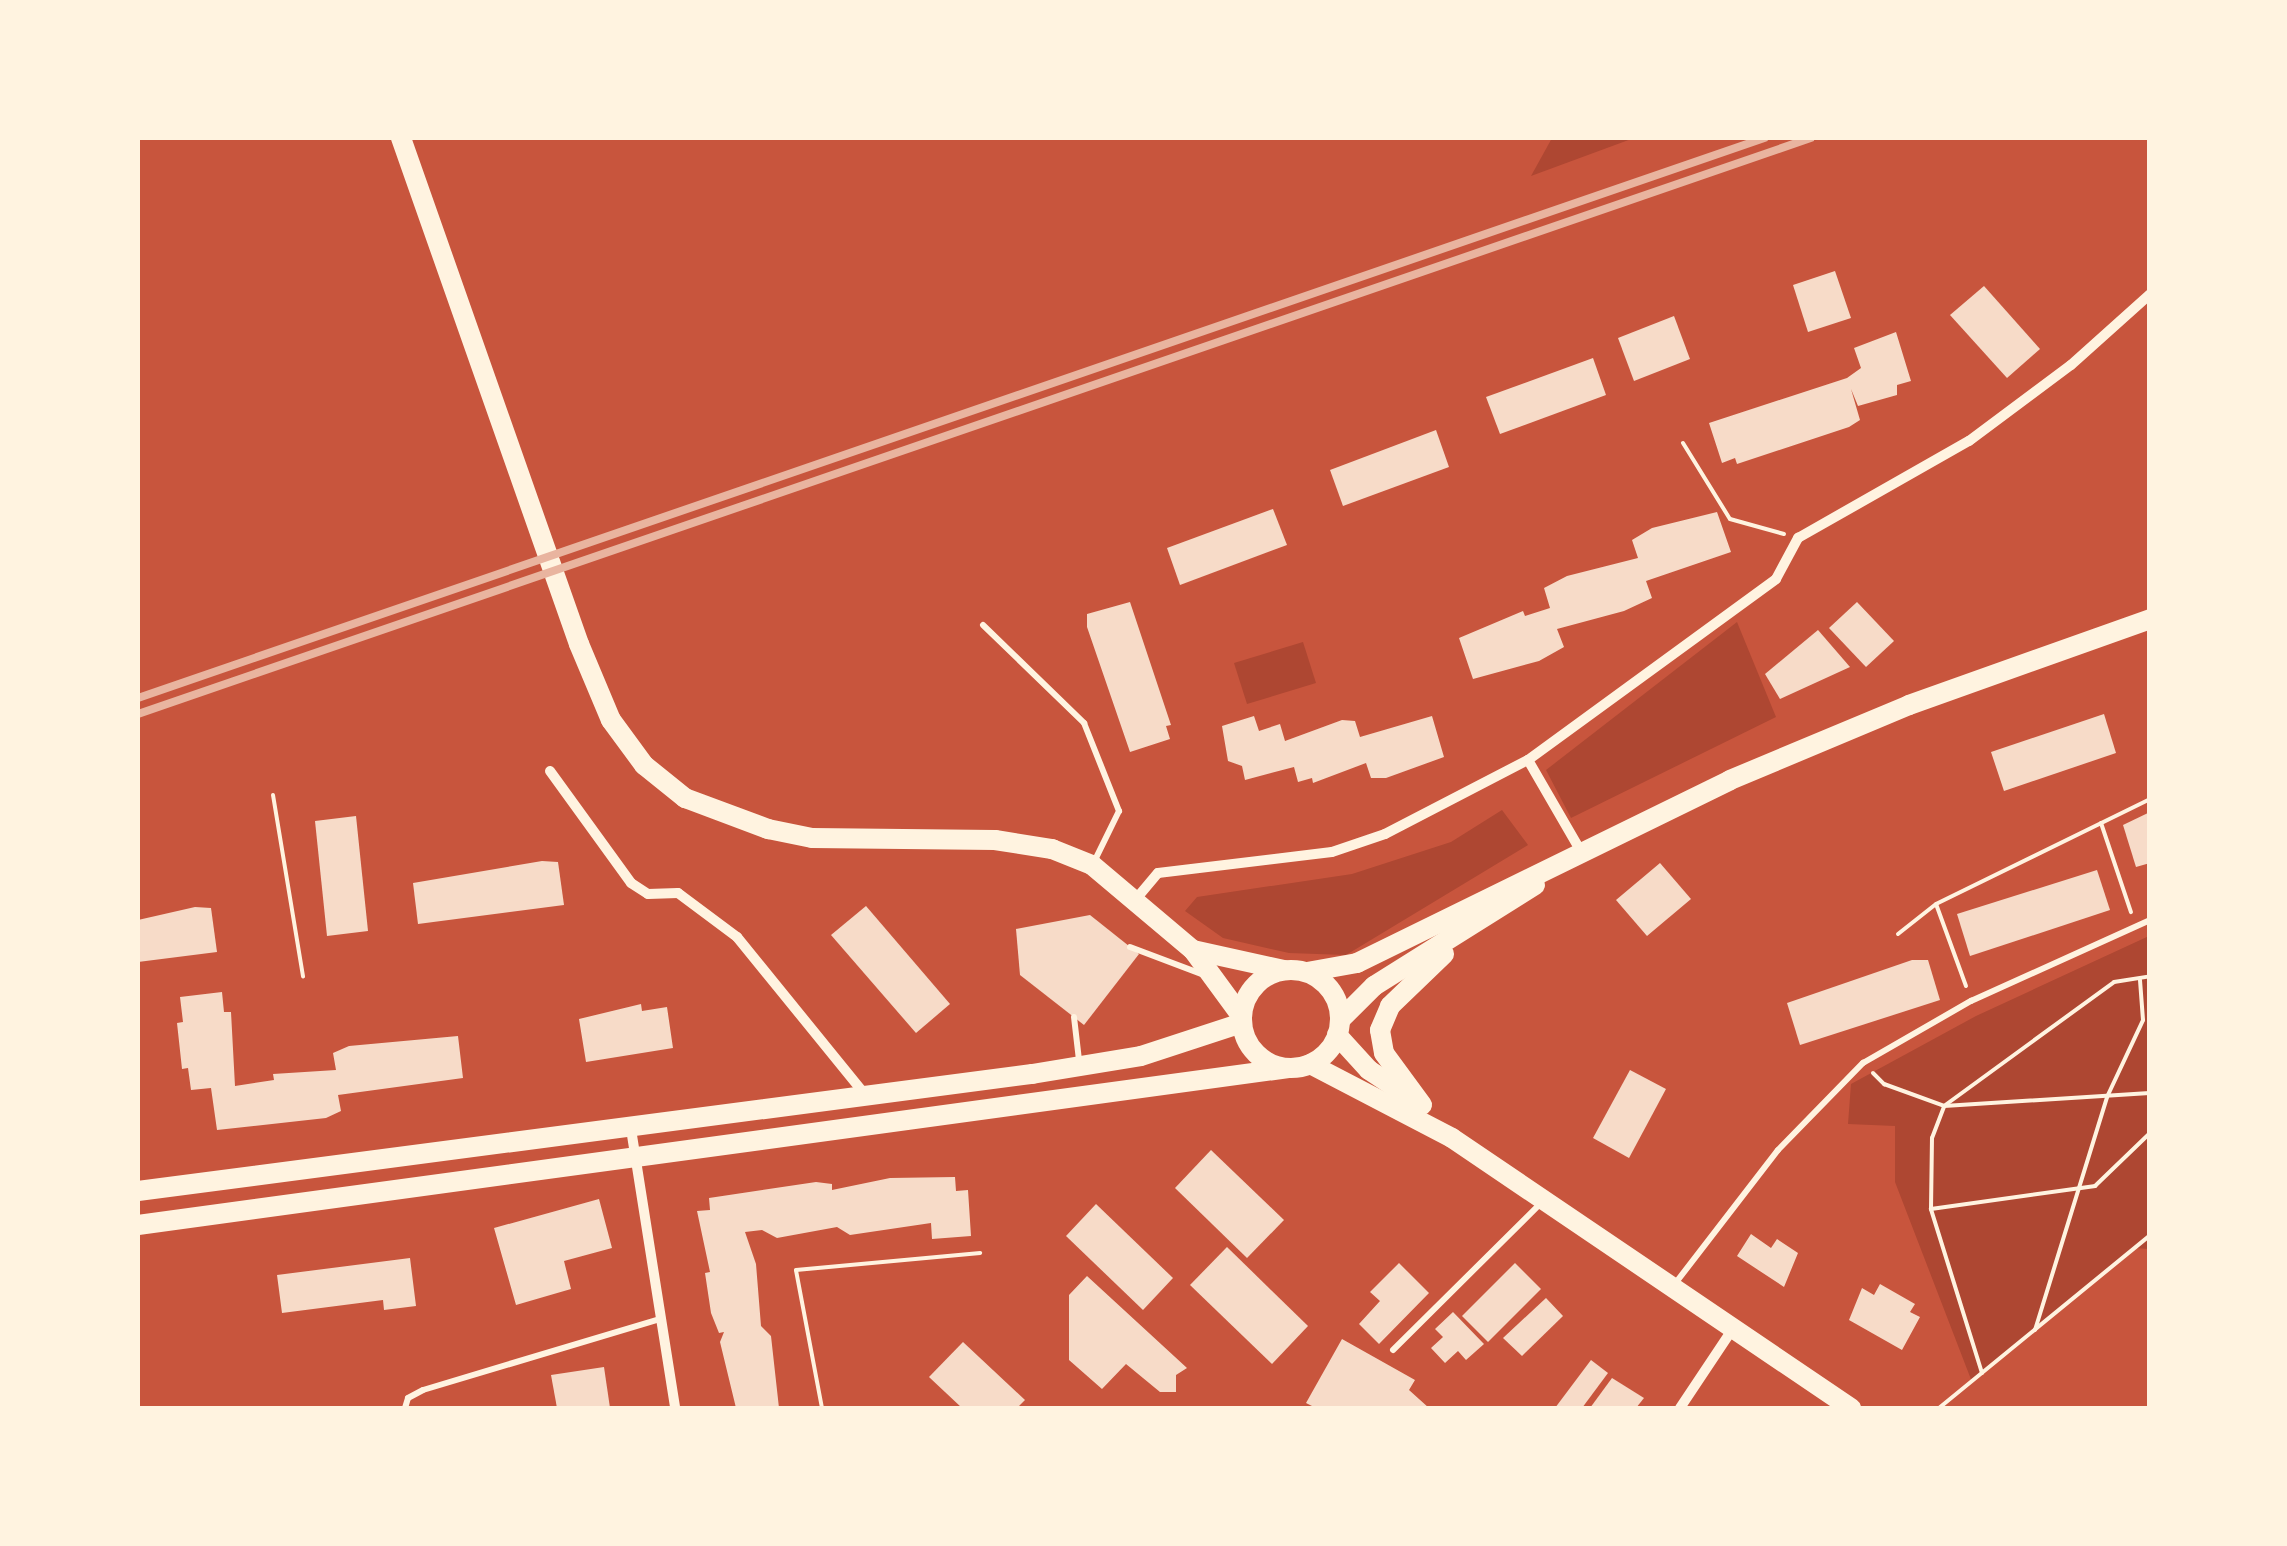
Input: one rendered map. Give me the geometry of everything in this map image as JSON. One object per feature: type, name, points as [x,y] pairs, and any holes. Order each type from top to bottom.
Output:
[{"type":"main road","points":[[401,138],[579,644],[611,720],[644,765],[685,798],[730,818],[812,838],[995,840],[1052,849],[1092,866],[1193,950],[1242,1020],[1262,1058],[1288,1068]]},
{"type":"main road","points":[[1242,1020],[1251,991],[1296,971],[1357,963],[1730,780],[1909,705],[2150,619]]},
{"type":"main road","points":[[1310,1064],[1374,986],[1465,933],[1582,853]]},
{"type":"main road","points":[[1452,1138],[1384,1053],[1380,1030],[1390,1006],[1465,933]]},
{"type":"main road","points":[[1193,950],[1296,971],[1331,991],[1338,1028],[1369,1070],[1422,1105]]},
{"type":"main road","points":[[138,1191],[631,1129],[1080,1066],[1141,1056],[1242,1020]]},
{"type":"main road","points":[[138,1225],[635,1162],[1310,1064],[1452,1138],[1851,1408]]},
{"type":"street","points":[[1136,899],[1158,873],[1332,852],[1385,834],[1528,760],[1776,580],[1798,538],[1969,440],[2071,365],[2150,294]]},
{"type":"street","points":[[1528,760],[1582,853]]},
{"type":"street","points":[[550,771],[631,883],[648,894],[678,893],[737,937],[867,1097]]},
{"type":"street","points":[[631,1129],[676,1408]]},
{"type":"street","points":[[1680,1408],[1734,1326]]},
{"type":"lane","points":[[983,626],[1084,722],[1118,811],[1092,866]]},
{"type":"lane","points":[[1673,1286],[1820,1102],[1898,1038],[2150,920]]},
{"type":"lane","points":[[1130,947],[1212,978]]},
{"type":"lane","points":[[1074,1017],[1080,1066]]},
{"type":"lane","points":[[1393,1350],[1544,1200]]},
{"type":"lane","points":[[406,1408],[408,1398],[423,1390],[661,1318]]},
{"type":"path","points":[[1683,443],[1730,518],[1798,538]]},
{"type":"path","points":[[273,795],[304,977]]},
{"type":"path","points":[[1898,934],[1936,904],[2150,800]]},
{"type":"path","points":[[2100,824],[2136,926]]},
{"type":"path","points":[[1936,904],[1971,1001]]},
{"type":"path","points":[[1982,1373],[1932,1208],[1932,1138],[1944,1106],[2114,982],[2150,976]]},
{"type":"path","points":[[2035,1330],[2107,1097],[2143,1020],[2140,978]]},
{"type":"path","points":[[1884,1084],[1944,1106],[2150,1093]]},
{"type":"path","points":[[1932,1208],[2077,1192],[2112,1175],[2150,1133]]},
{"type":"path","points":[[1939,1408],[2150,1235]]},
{"type":"path","points":[[822,1408],[796,1270],[980,1253]]},
{"type":"shaded area","points":[[1552,138],[1634,138],[1531,176]]},
{"type":"shaded area","points":[[1737,622],[1776,717],[1571,818],[1546,770]]},
{"type":"shaded area","points":[[1303,642],[1316,683],[1247,704],[1234,663]]},
{"type":"shaded area","points":[[1502,810],[1528,845],[1346,955],[1289,953],[1223,938],[1185,911],[1197,897],[1352,874],[1451,842]]},
{"type":"shaded area","points":[[2149,936],[2149,1249],[2134,1248],[1972,1382],[1895,1182],[1895,1126],[1848,1124],[1851,1084],[1976,1016]]},
{"type":"building","points":[[1835,271],[1851,318],[1808,332],[1793,285]]},
{"type":"building","points":[[1984,286],[2040,349],[2007,378],[1950,315]]},
{"type":"building","points":[[1674,316],[1690,359],[1634,381],[1618,338]]},
{"type":"building","points":[[1896,332],[1911,381],[1897,385],[1897,395],[1858,406],[1851,389],[1860,420],[1849,427],[1737,464],[1735,458],[1722,463],[1709,423],[1847,378],[1861,368],[1854,348]]},
{"type":"building","points":[[1593,358],[1606,395],[1500,434],[1486,397]]},
{"type":"building","points":[[1436,430],[1449,467],[1343,506],[1330,470]]},
{"type":"building","points":[[1273,509],[1287,545],[1180,585],[1167,548]]},
{"type":"building","points":[[1717,512],[1731,552],[1646,581],[1652,598],[1624,611],[1557,629],[1564,647],[1539,661],[1473,679],[1459,638],[1523,611],[1525,616],[1550,608],[1544,588],[1567,576],[1638,558],[1632,540],[1652,528]]},
{"type":"building","points":[[1130,602],[1171,725],[1166,726],[1170,739],[1130,752],[1087,627],[1087,614]]},
{"type":"building","points":[[1857,602],[1894,641],[1866,667],[1829,628]]},
{"type":"building","points":[[1818,630],[1850,667],[1780,699],[1765,674]]},
{"type":"building","points":[[2104,714],[2116,753],[2004,791],[1991,752]]},
{"type":"building","points":[[1254,716],[1259,731],[1280,724],[1285,741],[1342,720],[1355,721],[1360,737],[1432,716],[1444,757],[1386,778],[1371,778],[1366,763],[1313,783],[1312,778],[1298,782],[1294,767],[1245,780],[1242,766],[1228,761],[1222,726]]},
{"type":"building","points":[[2150,812],[2150,863],[2136,867],[2123,825]]},
{"type":"building","points":[[356,816],[368,931],[327,936],[315,821]]},
{"type":"building","points":[[542,861],[558,862],[564,905],[418,924],[413,883]]},
{"type":"building","points":[[1660,863],[1691,899],[1647,936],[1616,900]]},
{"type":"building","points":[[2097,870],[2110,910],[1970,956],[1957,914]]},
{"type":"building","points":[[866,906],[950,1004],[916,1033],[831,935]]},
{"type":"building","points":[[195,907],[211,908],[217,952],[138,962],[138,920]]},
{"type":"building","points":[[1090,915],[1139,954],[1084,1025],[1020,975],[1016,929]]},
{"type":"building","points":[[1912,960],[1928,960],[1940,1000],[1800,1045],[1787,1003]]},
{"type":"building","points":[[222,992],[224,1012],[231,1012],[235,1086],[274,1080],[273,1074],[336,1070],[333,1053],[349,1046],[458,1036],[463,1078],[338,1095],[341,1111],[326,1118],[217,1130],[211,1088],[191,1090],[188,1068],[182,1069],[177,1023],[183,1022],[180,997]]},
{"type":"building","points":[[641,1004],[642,1011],[667,1007],[673,1048],[586,1062],[579,1019]]},
{"type":"building","points":[[1630,1070],[1666,1089],[1629,1158],[1593,1138]]},
{"type":"building","points":[[1211,1150],[1284,1220],[1247,1258],[1175,1188]]},
{"type":"building","points":[[955,1177],[956,1191],[968,1190],[971,1236],[932,1239],[931,1223],[850,1235],[837,1227],[777,1238],[762,1230],[745,1232],[756,1264],[761,1326],[771,1336],[779,1408],[736,1408],[720,1342],[724,1332],[719,1333],[711,1313],[705,1273],[710,1272],[697,1211],[710,1210],[709,1198],[816,1182],[832,1184],[832,1190],[890,1178]]},
{"type":"building","points":[[599,1199],[612,1248],[564,1261],[571,1289],[516,1305],[494,1228]]},
{"type":"building","points":[[1096,1204],[1173,1278],[1143,1310],[1066,1236]]},
{"type":"building","points":[[1751,1234],[1771,1248],[1777,1239],[1798,1253],[1784,1287],[1737,1256]]},
{"type":"building","points":[[1227,1247],[1308,1326],[1272,1364],[1190,1285]]},
{"type":"building","points":[[410,1258],[416,1306],[384,1310],[383,1300],[282,1313],[277,1275]]},
{"type":"building","points":[[1399,1263],[1429,1293],[1379,1344],[1359,1324],[1380,1301],[1370,1292]]},
{"type":"building","points":[[1515,1263],[1541,1289],[1488,1342],[1462,1316]]},
{"type":"building","points":[[1087,1276],[1187,1368],[1176,1375],[1176,1392],[1160,1392],[1126,1364],[1102,1389],[1069,1360],[1069,1295]]},
{"type":"building","points":[[1880,1284],[1915,1304],[1910,1312],[1920,1317],[1902,1350],[1849,1320],[1862,1288],[1874,1295]]},
{"type":"building","points":[[1546,1298],[1563,1316],[1522,1356],[1503,1338]]},
{"type":"building","points":[[1453,1312],[1484,1344],[1466,1360],[1458,1351],[1445,1363],[1431,1348],[1443,1337],[1435,1329]]},
{"type":"building","points":[[1342,1339],[1415,1380],[1409,1390],[1429,1408],[1316,1408],[1306,1403]]},
{"type":"building","points":[[963,1342],[1025,1400],[1017,1408],[962,1408],[929,1377]]},
{"type":"building","points":[[1591,1360],[1608,1373],[1582,1408],[1555,1408]]},
{"type":"building","points":[[604,1367],[610,1408],[557,1408],[551,1375]]},
{"type":"building","points":[[1612,1378],[1644,1398],[1636,1408],[1590,1408]]},
{"type":"railway","points":[[138,698],[1764,138]]},
{"type":"railway","points":[[138,714],[1811,138]]}]
